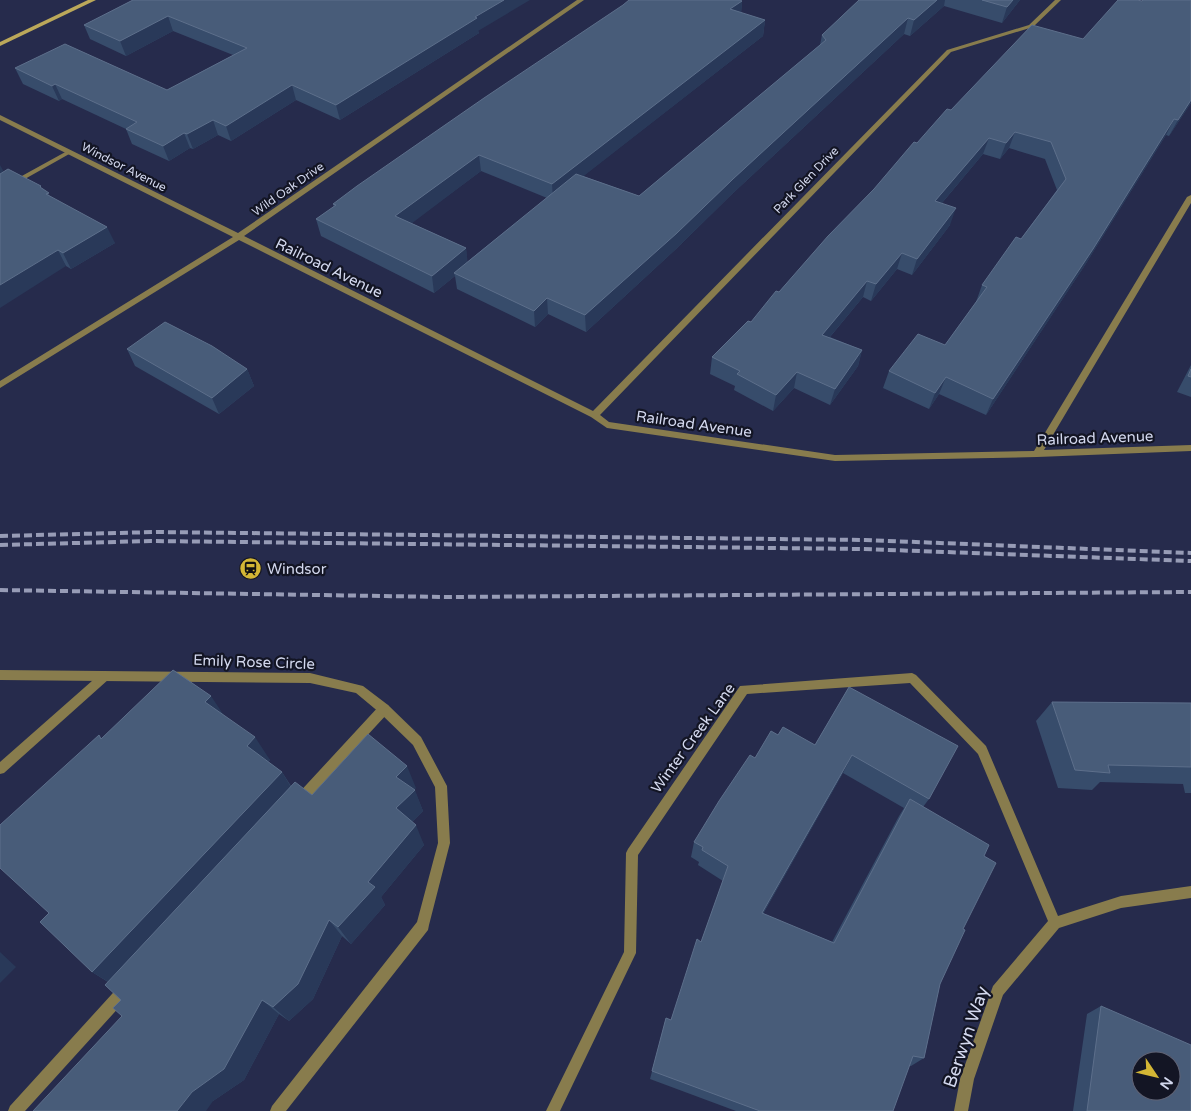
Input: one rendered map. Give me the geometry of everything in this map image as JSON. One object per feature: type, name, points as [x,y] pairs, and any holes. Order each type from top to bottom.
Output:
[{"type":"main road","points":[[0,44],[93,0]]},
{"type":"street","name":"Wild Oak Drive","points":[[0,385],[238,238],[581,0]]},
{"type":"street","name":"Park Glen Drive","points":[[594,416],[949,51],[1031,26],[1058,0]]},
{"type":"street","name":"Windsor Avenue","points":[[0,117],[238,238]]},
{"type":"street","points":[[0,191],[69,152]]},
{"type":"street","points":[[1037,454],[1191,197]]},
{"type":"street","name":"Railroad Avenue","points":[[238,238],[594,416],[607,425],[834,458],[1037,454],[1191,448]]},
{"type":"street","name":"Emily Rose Circle","points":[[0,675],[310,678],[358,689],[384,709],[417,741],[441,786],[444,843],[423,925],[277,1111]]},
{"type":"street","points":[[0,769],[106,676]]},
{"type":"street","name":"Winter Creek Lane","points":[[553,1111],[630,953],[632,852],[744,689],[912,678],[982,750],[1055,923]]},
{"type":"street","points":[[290,811],[384,709]]},
{"type":"street","points":[[1055,923],[1121,902],[1191,892]]},
{"type":"street","name":"Berwyn Way","points":[[961,1111],[967,1079],[998,991],[1055,923]]},
{"type":"street","points":[[15,1111],[136,979]]},
{"type":"building","points":[[133,0],[504,0],[336,105],[292,85],[226,126],[213,120],[187,134],[184,133],[163,146],[126,129],[137,122],[55,84],[52,86],[15,68],[65,44],[167,90],[247,48],[168,16],[120,41],[84,25]]},
{"type":"building","points":[[629,0],[740,0],[742,1],[730,9],[765,20],[552,184],[479,155],[395,216],[466,248],[432,276],[316,219],[336,205],[333,204],[357,186]]},
{"type":"building","points":[[859,0],[937,0],[914,20],[908,18],[677,233],[585,315],[547,298],[534,311],[454,273],[576,174],[639,196],[826,40],[822,35]]},
{"type":"building","points":[[982,0],[1013,0],[1007,7]]},
{"type":"building","points":[[1118,0],[1191,0],[1191,100],[1178,120],[1174,119],[1093,249],[993,399],[946,377],[935,393],[889,371],[918,334],[945,345],[987,287],[982,285],[1016,237],[1021,239],[1066,179],[1051,142],[1015,132],[1006,143],[989,138],[935,201],[956,208],[917,259],[902,253],[876,284],[867,281],[822,335],[862,350],[835,389],[797,372],[776,395],[737,374],[740,371],[712,357],[748,321],[751,322],[776,291],[779,292],[828,236],[874,189],[914,142],[917,143],[947,109],[951,110],[1032,25],[1083,39]]},
{"type":"building","points":[[8,169],[41,186],[49,193],[46,194],[107,227],[63,253],[58,250],[0,285],[0,174]]},
{"type":"building","points":[[165,322],[212,346],[247,369],[212,398],[127,349]]},
{"type":"building","points":[[173,670],[211,696],[205,702],[255,737],[247,746],[282,772],[92,972],[40,922],[49,913],[0,868],[0,825],[99,735],[101,739]]},
{"type":"building","points":[[849,687],[958,746],[929,799],[852,755],[762,913],[834,943],[910,799],[989,845],[984,856],[996,863],[963,929],[965,930],[940,984],[924,1058],[913,1056],[893,1111],[760,1111],[652,1071],[666,1018],[671,1020],[697,939],[701,942],[728,866],[702,850],[703,847],[694,842],[750,755],[755,758],[771,731],[778,735],[783,727],[815,745]]},
{"type":"building","points":[[1052,702],[1191,703],[1191,767],[1108,765],[1110,773],[1075,770]]},
{"type":"building","points":[[368,734],[407,766],[396,777],[415,790],[396,808],[416,825],[368,882],[375,887],[338,927],[329,920],[298,984],[273,1007],[262,1000],[224,1069],[192,1092],[177,1111],[33,1111],[122,1016],[113,1008],[121,1000],[105,985],[295,782],[312,795]]},
{"type":"building","points":[[1101,1006],[1191,1045],[1191,1111],[1087,1111]]},
{"type":"railway","points":[[0,536],[156,532],[865,540],[1191,553]]},
{"type":"railway","points":[[0,545],[151,541],[863,549],[1191,561]]},
{"type":"railway","points":[[0,590],[446,597],[1191,592]]},
{"type":"place","name":"Windsor","points":[[251,569]]}]
